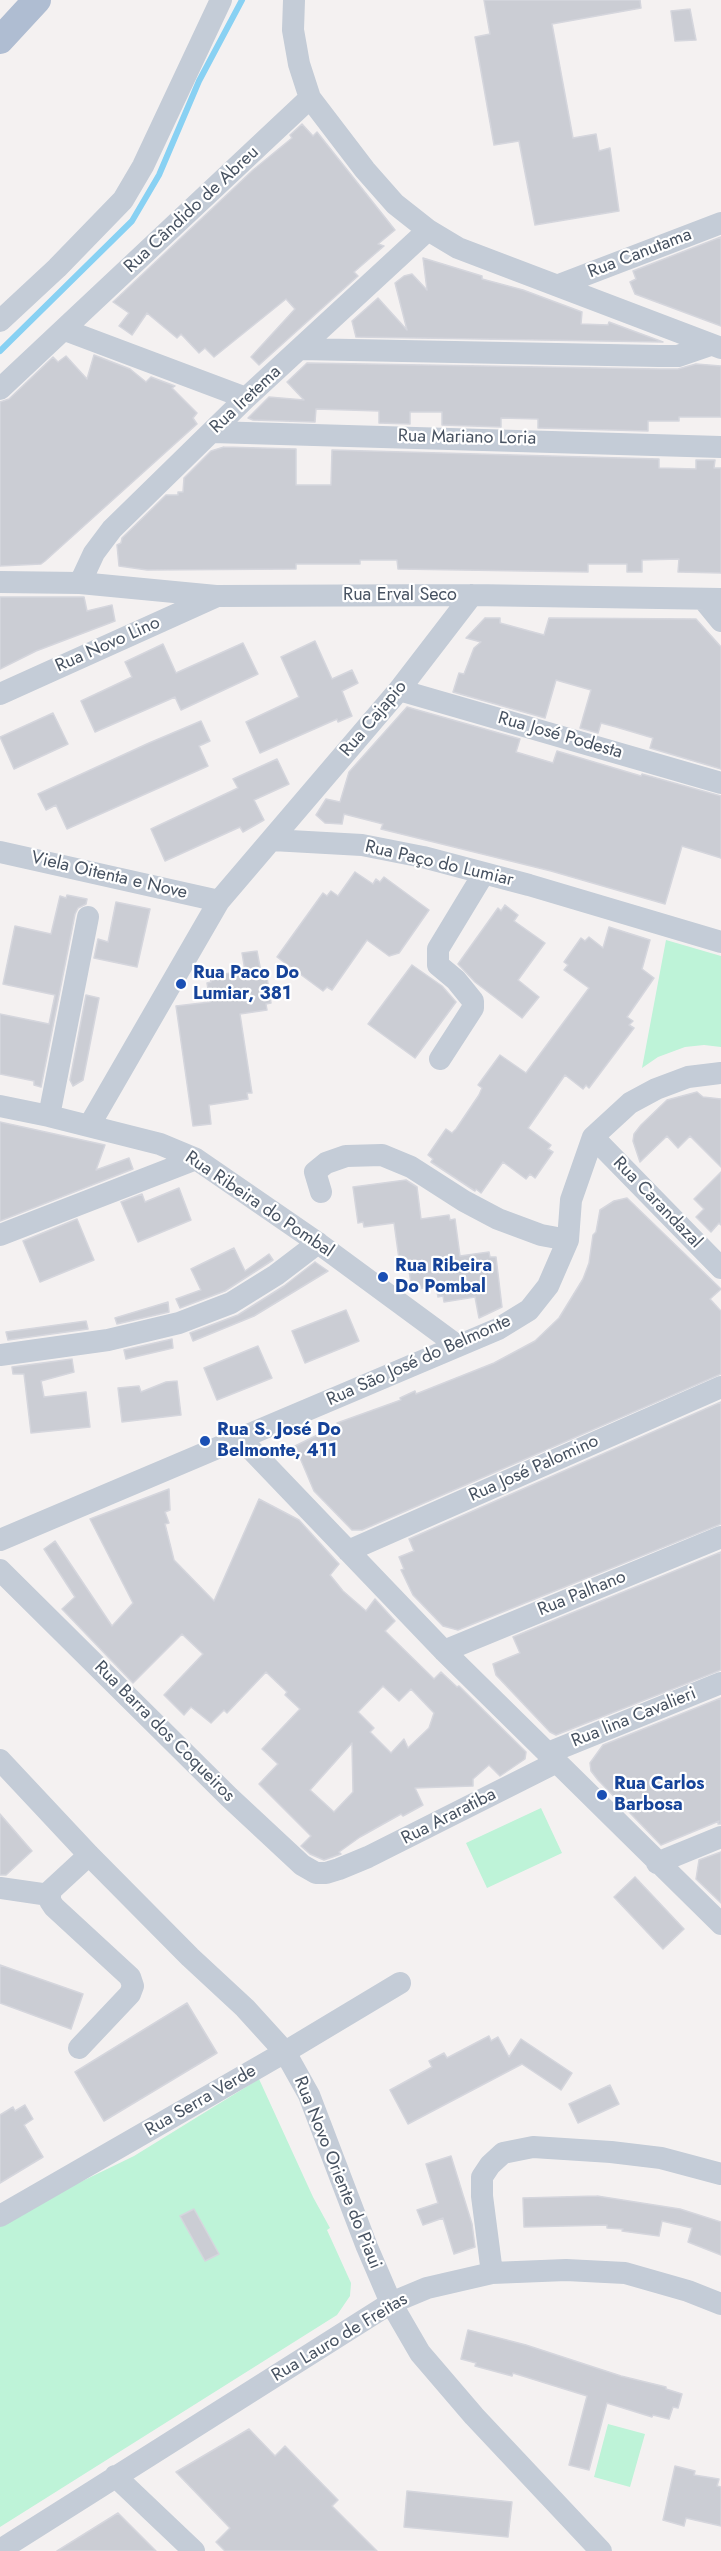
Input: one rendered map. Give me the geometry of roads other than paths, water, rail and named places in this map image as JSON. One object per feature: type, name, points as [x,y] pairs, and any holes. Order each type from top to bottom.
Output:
[{"type":"main road","points":[[0,40],[37,0]]},
{"type":"street","points":[[0,321],[123,200],[143,166],[221,0]]},
{"type":"street","points":[[294,0],[293,30],[299,64],[310,98],[365,170],[395,204],[428,230],[458,248],[716,346]]},
{"type":"street","name":"Rua Cândido de Abreu","points":[[0,389],[310,98]]},
{"type":"street","name":"Rua Canutama","points":[[559,285],[721,223]]},
{"type":"street","name":"Rua Iretema","points":[[80,583],[94,553],[112,529],[246,399],[428,230]]},
{"type":"street","points":[[65,330],[246,399]]},
{"type":"street","points":[[300,349],[678,356],[716,346]]},
{"type":"street","name":"Rua Mariano Loria","points":[[212,432],[721,447]]},
{"type":"street","name":"Rua Erval Seco","points":[[0,582],[80,583],[216,596],[472,595],[712,599]]},
{"type":"street","name":"Rua Cajapio","points":[[272,840],[399,690],[472,595]]},
{"type":"street","name":"Rua Novo Lino","points":[[0,694],[216,596]]},
{"type":"street","points":[[712,599],[721,621]]},
{"type":"street","name":"Rua José Podesta","points":[[399,690],[721,783]]},
{"type":"street","points":[[88,1126],[219,901],[272,840]]},
{"type":"street","name":"Rua Paço do Lumiar","points":[[272,840],[362,845],[423,857],[721,942]]},
{"type":"street","name":"Viela Oitenta e Nove","points":[[0,852],[219,901]]},
{"type":"street","points":[[440,1059],[473,1008],[473,1001],[456,980],[438,965],[438,949],[484,873]]},
{"type":"street","points":[[49,1116],[88,917]]},
{"type":"street","name":"Rua São José do Belmonte","points":[[0,1540],[498,1329],[529,1310],[548,1286],[568,1240],[571,1200],[593,1137],[630,1103],[656,1089],[688,1077],[721,1073]]},
{"type":"street","name":"Rua Ribeira do Pombal","points":[[0,1106],[160,1144],[196,1159],[318,1243],[458,1346]]},
{"type":"street","name":"Rua Carandazal","points":[[593,1137],[721,1268]]},
{"type":"street","points":[[321,1192],[315,1172],[326,1163],[346,1156],[382,1155],[411,1167],[464,1201],[498,1219],[541,1235],[568,1240]]},
{"type":"street","points":[[0,1235],[196,1159]]},
{"type":"street","points":[[0,1355],[108,1340],[179,1323],[231,1303],[276,1275],[318,1243]]},
{"type":"street","name":"Rua José Palomino","points":[[348,1551],[721,1387]]},
{"type":"street","points":[[240,1438],[444,1651],[721,1924]]},
{"type":"street","name":"Rua Palhano","points":[[444,1651],[721,1538]]},
{"type":"street","name":"Rua Barra dos Coqueiros","points":[[0,1570],[229,1797],[302,1866],[316,1873],[339,1869]]},
{"type":"street","name":"Rua lina Cavalieri","points":[[552,1758],[721,1683]]},
{"type":"street","name":"Rua Araratiba","points":[[339,1869],[552,1758]]},
{"type":"street","name":"Rua Novo Oriente do Piaui","points":[[0,1760],[89,1855],[245,2008],[285,2052],[309,2095],[367,2247],[392,2303],[420,2353],[474,2416],[601,2551]]},
{"type":"street","points":[[657,1863],[721,1837]]},
{"type":"street","points":[[49,1895],[89,1855]]},
{"type":"street","points":[[0,1888],[49,1895]]},
{"type":"street","points":[[49,1895],[54,1907],[130,1977],[133,1986],[130,1994],[80,2048]]},
{"type":"street","name":"Rua Serra Verde","points":[[0,2216],[400,1983]]},
{"type":"street","points":[[492,2273],[482,2196],[482,2177],[490,2165],[503,2153],[533,2147],[611,2152],[661,2158],[721,2174]]},
{"type":"street","name":"Rua Lauro de Freitas","points":[[0,2550],[392,2303],[427,2288],[492,2273],[566,2270],[625,2273],[688,2291],[721,2304]]},
{"type":"street","points":[[115,2476],[194,2551]]},
{"type":"waterway","points":[[0,351],[132,221],[159,175],[199,81],[242,0]]},
{"type":"place","name":"Rua Paco Do Lumiar, 381","points":[[181,984]]},
{"type":"place","name":"Rua Ribeira Do Pombal","points":[[383,1277]]},
{"type":"place","name":"Rua S. José Do Belmonte, 411","points":[[205,1441]]},
{"type":"place","name":"Rua Carlos Barbosa","points":[[602,1795]]}]
